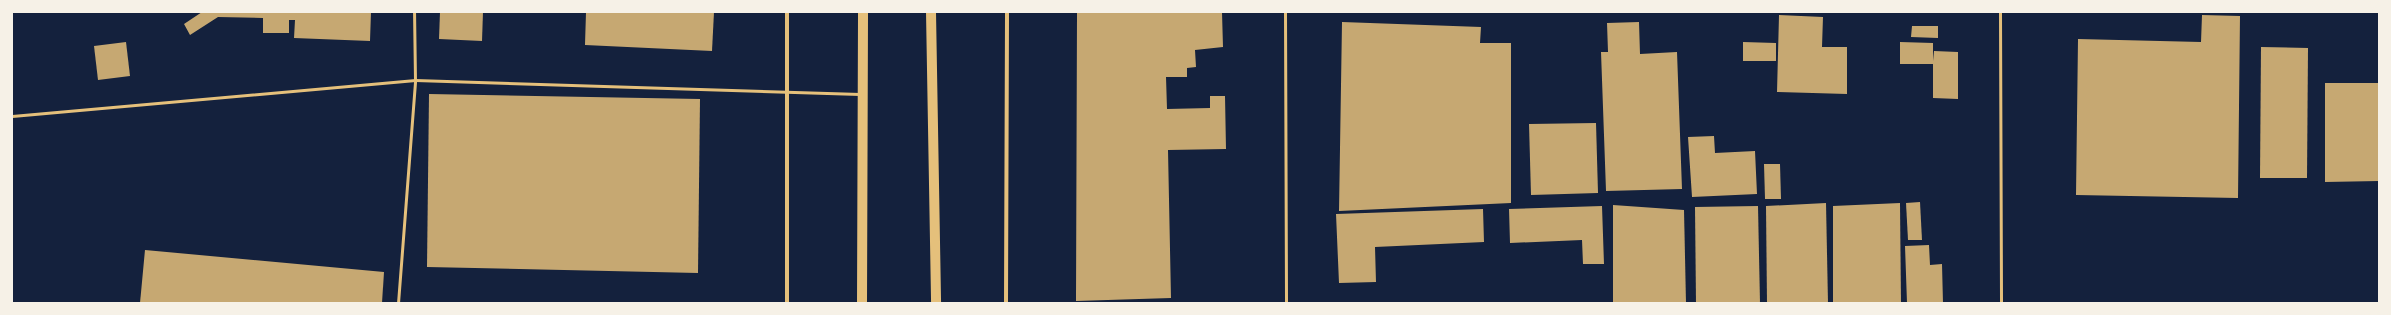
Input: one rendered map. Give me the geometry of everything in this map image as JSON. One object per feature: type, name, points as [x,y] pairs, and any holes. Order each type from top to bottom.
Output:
[{"type":"main road","points":[[862,303],[863,12]]},
{"type":"main road","points":[[931,12],[936,303]]},
{"type":"street","points":[[787,12],[787,303]]},
{"type":"street","points":[[1006,303],[1007,12]]},
{"type":"lane","points":[[398,303],[415,80],[414,12]]},
{"type":"lane","points":[[1286,12],[1286,303]]},
{"type":"lane","points":[[2000,12],[2001,303]]},
{"type":"lane","points":[[12,116],[415,80],[863,94]]},
{"type":"building","points":[[202,12],[371,12],[370,41],[294,38],[295,20],[289,20],[289,33],[263,33],[263,18],[218,17],[190,35],[184,24]]},
{"type":"building","points":[[440,12],[483,12],[482,41],[439,39]]},
{"type":"building","points":[[586,12],[714,12],[712,51],[585,45]]},
{"type":"building","points":[[1077,12],[1222,12],[1223,47],[1195,50],[1196,67],[1187,68],[1187,77],[1166,77],[1167,109],[1210,108],[1210,96],[1225,96],[1226,149],[1168,150],[1171,298],[1076,301]]},
{"type":"building","points":[[1779,15],[1823,17],[1822,47],[1847,47],[1847,94],[1777,92]]},
{"type":"building","points":[[2202,15],[2240,16],[2238,198],[2076,195],[2078,39],[2201,42]]},
{"type":"building","points":[[1342,22],[1481,27],[1480,43],[1511,43],[1511,203],[1339,211]]},
{"type":"building","points":[[1639,22],[1640,54],[1677,52],[1682,189],[1606,191],[1601,52],[1608,52],[1607,23]]},
{"type":"building","points":[[1912,26],[1938,26],[1938,38],[1911,37]]},
{"type":"building","points":[[126,42],[130,76],[98,80],[94,46]]},
{"type":"building","points":[[1743,42],[1776,43],[1776,61],[1743,61]]},
{"type":"building","points":[[1900,42],[1933,43],[1933,61],[1934,51],[1958,52],[1958,99],[1933,98],[1933,64],[1900,64]]},
{"type":"building","points":[[2261,47],[2308,48],[2307,178],[2260,178]]},
{"type":"building","points":[[2325,83],[2379,83],[2379,181],[2325,182]]},
{"type":"building","points":[[429,94],[700,99],[698,273],[427,267]]},
{"type":"building","points":[[1596,123],[1598,193],[1531,195],[1529,124]]},
{"type":"building","points":[[1714,136],[1715,153],[1755,151],[1757,194],[1692,197],[1688,137]]},
{"type":"building","points":[[1764,164],[1780,164],[1781,199],[1765,199]]},
{"type":"building","points":[[1920,202],[1922,240],[1908,240],[1906,203]]},
{"type":"building","points":[[1826,203],[1828,303],[1767,303],[1766,206]]},
{"type":"building","points":[[1900,203],[1901,303],[1833,303],[1833,206]]},
{"type":"building","points":[[1613,205],[1684,210],[1686,303],[1613,303]]},
{"type":"building","points":[[1602,206],[1604,264],[1583,264],[1582,240],[1510,243],[1509,209]]},
{"type":"building","points":[[1758,206],[1760,303],[1696,303],[1695,207]]},
{"type":"building","points":[[1483,209],[1484,242],[1375,247],[1376,282],[1339,283],[1336,214]]},
{"type":"building","points":[[1929,245],[1930,265],[1942,264],[1943,303],[1907,303],[1905,246]]},
{"type":"building","points":[[145,250],[384,272],[382,303],[140,303]]}]
